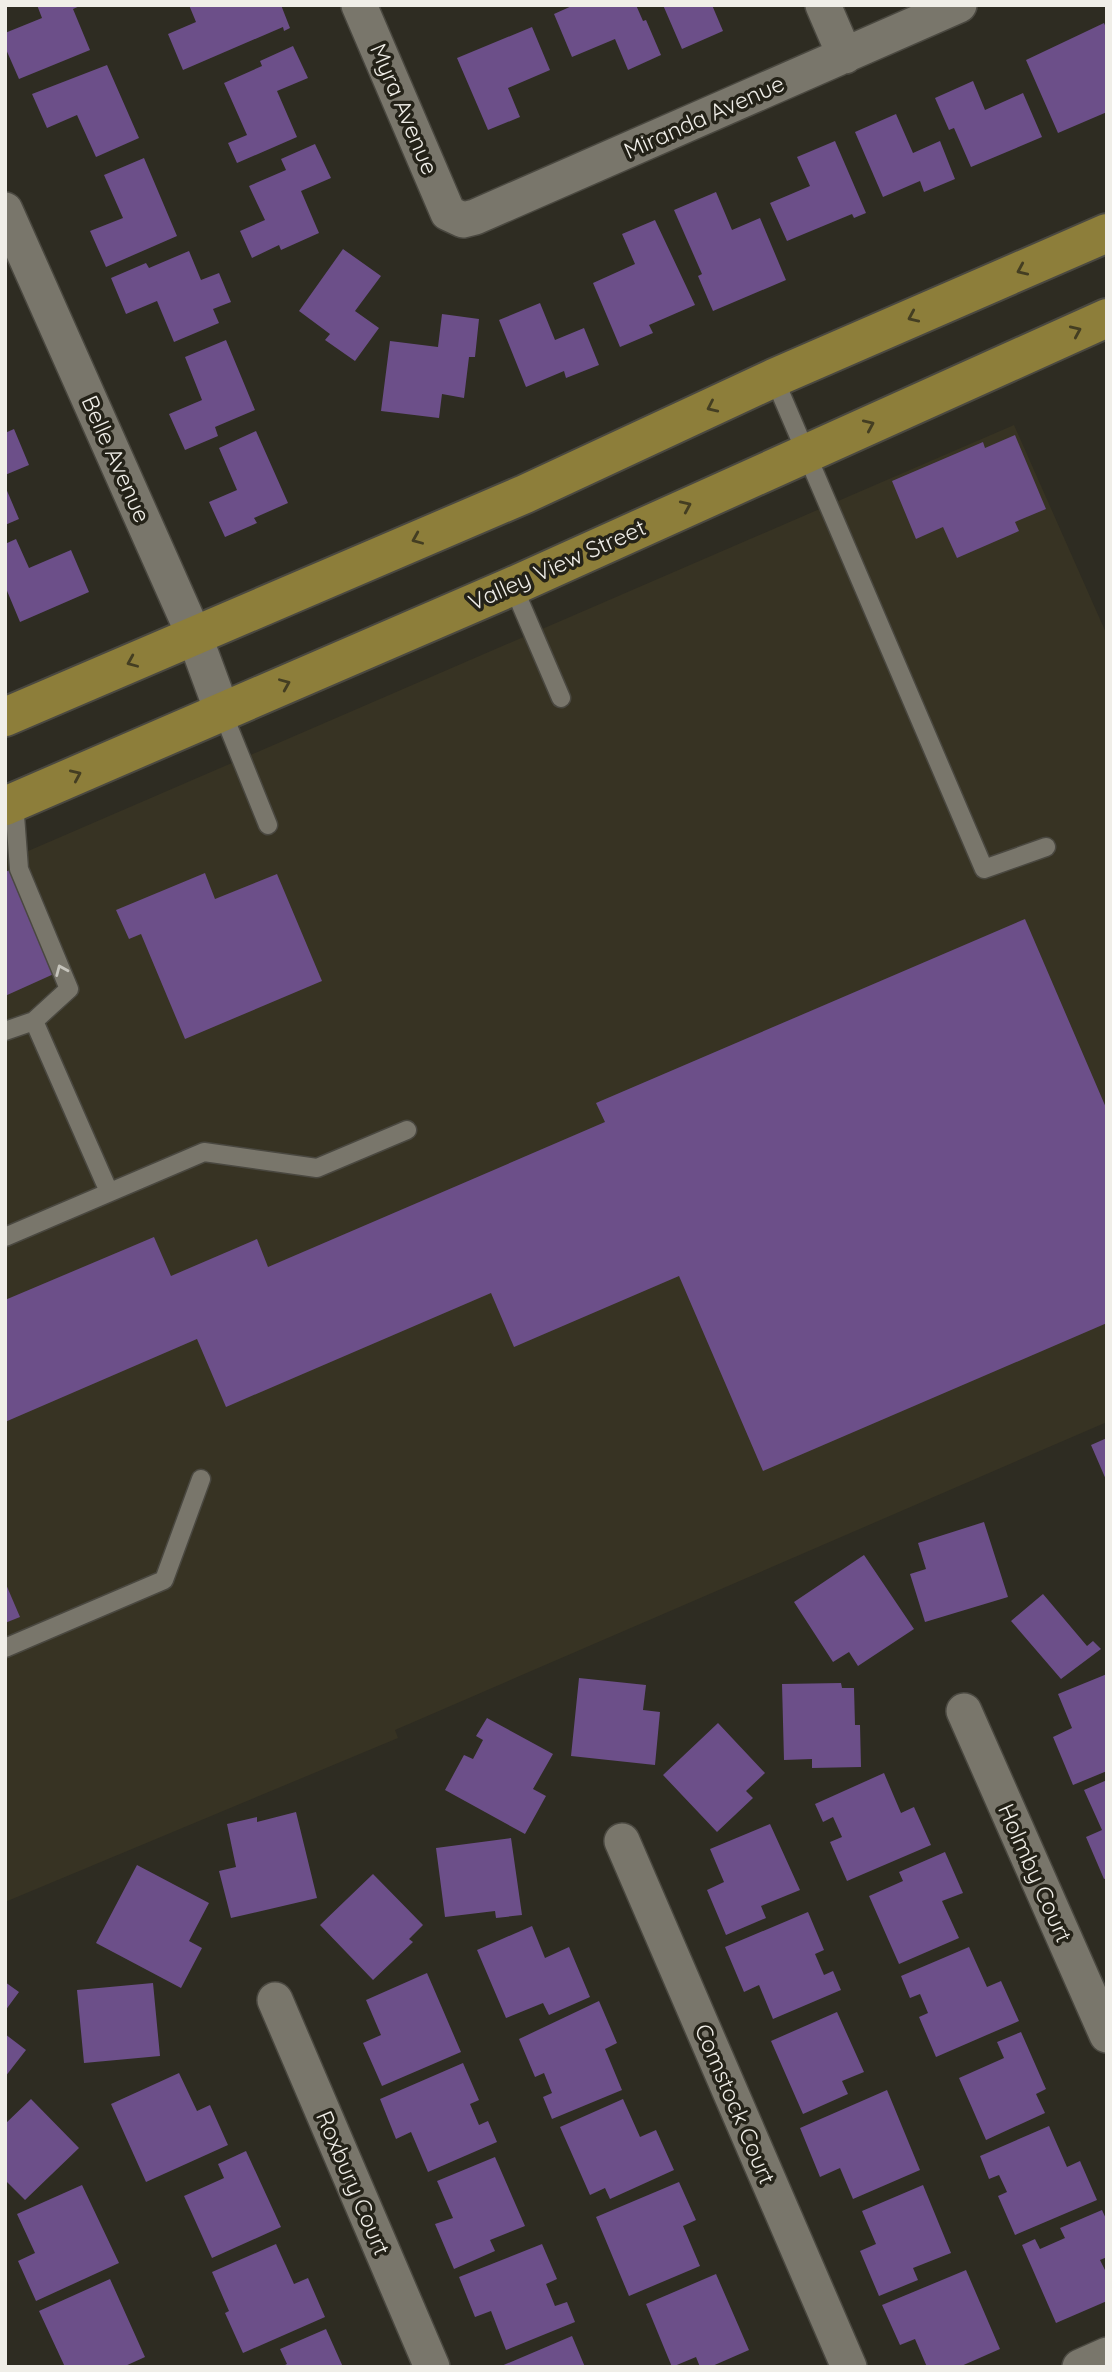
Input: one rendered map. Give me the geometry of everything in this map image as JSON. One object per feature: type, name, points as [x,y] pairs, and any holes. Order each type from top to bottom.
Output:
[{"type":"main road","points":[[5,718],[525,494],[774,378],[1107,233]]},
{"type":"main road","name":"Valley View Street","points":[[10,804],[513,586],[1107,318]]},
{"type":"street","name":"Myra Avenue","points":[[359,5],[448,213]]},
{"type":"street","points":[[823,5],[845,56]]},
{"type":"street","name":"Miranda Avenue","points":[[448,213],[463,220],[475,218],[959,5]]},
{"type":"street","name":"Belle Avenue","points":[[5,210],[194,635],[222,711]]},
{"type":"street","name":"Holmby Court","points":[[964,1711],[1107,2035]]},
{"type":"street","name":"Comstock Court","points":[[622,1841],[849,2367]]},
{"type":"street","name":"Roxbury Court","points":[[275,2000],[432,2367]]},
{"type":"street","points":[[1080,2367],[1107,2355]]},
{"type":"lane","points":[[774,378],[984,869],[1046,847]]},
{"type":"lane","points":[[513,586],[561,698]]},
{"type":"lane","points":[[222,711],[268,825]]},
{"type":"lane","points":[[5,1031],[34,1021],[69,989],[19,869],[10,804]]},
{"type":"lane","points":[[34,1021],[109,1192]]},
{"type":"lane","points":[[5,1237],[204,1152],[317,1168],[407,1130]]},
{"type":"lane","points":[[5,1648],[164,1580],[201,1479]]},
{"type":"shaded area","points":[[1014,425],[1107,635],[1107,1422],[395,1730],[398,1738],[5,1902],[5,861]]},
{"type":"building","points":[[37,5],[82,5],[73,9],[90,50],[19,79],[5,47],[5,33],[42,18]]},
{"type":"building","points":[[189,5],[281,5],[290,28],[284,31],[283,27],[183,70],[168,34],[196,22]]},
{"type":"building","points":[[574,5],[636,5],[643,21],[646,20],[661,55],[628,70],[615,39],[572,57],[554,14]]},
{"type":"building","points":[[663,5],[712,5],[723,31],[682,49]]},
{"type":"building","points":[[1104,23],[1107,30],[1107,112],[1058,133],[1026,60]]},
{"type":"building","points":[[532,27],[550,70],[508,88],[520,117],[488,130],[457,58]]},
{"type":"building","points":[[293,46],[308,78],[277,91],[297,137],[237,163],[228,143],[247,135],[224,83],[262,66],[260,61]]},
{"type":"building","points":[[107,65],[139,138],[96,157],[77,115],[47,128],[32,94]]},
{"type":"building","points":[[973,81],[985,110],[1023,93],[1042,137],[971,167],[954,128],[949,130],[935,98]]},
{"type":"building","points":[[896,114],[913,153],[940,141],[955,179],[924,192],[920,181],[883,197],[855,132]]},
{"type":"building","points":[[835,141],[866,213],[854,218],[852,214],[787,241],[770,203],[810,186],[797,157]]},
{"type":"building","points":[[315,144],[331,178],[301,191],[319,233],[281,250],[279,245],[252,258],[240,231],[265,220],[249,186],[286,170],[281,159]]},
{"type":"building","points":[[144,158],[177,236],[106,267],[90,231],[123,218],[104,175]]},
{"type":"building","points":[[716,192],[732,230],[760,218],[786,280],[713,311],[698,276],[702,274],[674,210]]},
{"type":"building","points":[[655,220],[695,305],[649,325],[653,333],[620,347],[593,283],[635,264],[622,234]]},
{"type":"building","points":[[343,249],[381,276],[355,311],[379,328],[355,361],[325,340],[330,334],[299,311]]},
{"type":"building","points":[[189,251],[201,280],[219,273],[231,302],[213,309],[219,323],[174,342],[157,301],[126,314],[111,278],[146,263],[149,268]]},
{"type":"building","points":[[540,303],[555,340],[584,328],[599,365],[566,378],[564,371],[526,387],[499,320]]},
{"type":"building","points":[[442,314],[479,319],[475,357],[469,357],[464,398],[442,394],[439,418],[381,411],[390,341],[438,347]]},
{"type":"building","points":[[226,340],[255,410],[215,427],[218,436],[185,450],[169,414],[202,400],[185,357]]},
{"type":"building","points":[[14,429],[29,465],[5,475],[5,433]]},
{"type":"building","points":[[256,431],[288,503],[254,518],[257,523],[225,537],[209,502],[237,490],[219,448]]},
{"type":"building","points":[[1015,435],[1046,509],[1015,522],[1019,531],[957,558],[943,527],[916,539],[892,481],[983,442],[985,448]]},
{"type":"building","points":[[5,486],[19,519],[5,525]]},
{"type":"building","points":[[16,539],[29,568],[71,550],[89,592],[20,622],[5,586],[5,544]]},
{"type":"building","points":[[10,870],[56,973],[5,996],[5,872]]},
{"type":"building","points":[[205,873],[215,899],[277,874],[322,981],[185,1039],[141,934],[129,939],[116,910]]},
{"type":"building","points":[[1025,919],[1107,1110],[1107,1323],[763,1471],[679,1276],[514,1347],[491,1293],[226,1407],[197,1339],[5,1422],[5,1300],[154,1237],[171,1276],[257,1239],[268,1267],[605,1122],[596,1103]]},
{"type":"building","points":[[1107,1438],[1107,1482],[1091,1445]]},
{"type":"building","points":[[984,1522],[1008,1597],[925,1622],[910,1574],[926,1569],[918,1543]]},
{"type":"building","points":[[864,1555],[914,1629],[858,1666],[849,1652],[833,1662],[794,1602]]},
{"type":"building","points":[[5,1582],[20,1617],[5,1623]]},
{"type":"building","points":[[1043,1594],[1087,1646],[1093,1641],[1101,1649],[1061,1679],[1011,1621]]},
{"type":"building","points":[[1107,1674],[1107,1771],[1073,1785],[1053,1737],[1072,1728],[1058,1694]]},
{"type":"building","points":[[579,1678],[646,1685],[643,1710],[660,1712],[655,1765],[571,1756]]},
{"type":"building","points":[[841,1683],[842,1688],[854,1688],[855,1725],[860,1725],[861,1767],[812,1768],[812,1759],[784,1760],[782,1684]]},
{"type":"building","points":[[487,1718],[553,1754],[533,1789],[546,1796],[525,1834],[445,1790],[464,1755],[473,1759],[483,1740],[476,1736]]},
{"type":"building","points":[[718,1723],[765,1773],[746,1791],[753,1798],[717,1832],[663,1775]]},
{"type":"building","points":[[884,1773],[901,1813],[914,1807],[931,1845],[847,1881],[830,1842],[842,1837],[833,1817],[823,1822],[815,1804]]},
{"type":"building","points":[[1107,1780],[1107,1878],[1104,1879],[1086,1837],[1102,1830],[1084,1790]]},
{"type":"building","points":[[296,1812],[317,1898],[231,1918],[219,1871],[236,1867],[227,1824],[257,1817],[257,1822]]},
{"type":"building","points":[[770,1824],[800,1890],[761,1906],[766,1918],[726,1935],[707,1890],[724,1882],[710,1849]]},
{"type":"building","points":[[511,1838],[522,1915],[496,1918],[495,1911],[445,1917],[436,1848]]},
{"type":"building","points":[[945,1852],[963,1893],[942,1901],[959,1938],[899,1964],[869,1896],[903,1881],[899,1872]]},
{"type":"building","points":[[137,1865],[209,1903],[189,1941],[202,1948],[181,1988],[96,1943]]},
{"type":"building","points":[[373,1874],[423,1925],[409,1939],[413,1942],[373,1980],[320,1925]]},
{"type":"building","points":[[808,1912],[824,1950],[815,1954],[824,1975],[833,1971],[841,1990],[773,2019],[759,1985],[744,1992],[725,1947]]},
{"type":"building","points":[[532,1926],[545,1958],[569,1947],[590,1997],[549,2015],[543,2003],[506,2018],[477,1950]]},
{"type":"building","points":[[969,1947],[987,1987],[1001,1981],[1019,2021],[936,2057],[919,2017],[928,2013],[920,1994],[910,1998],[901,1976]]},
{"type":"building","points":[[427,1973],[461,2052],[382,2086],[363,2043],[381,2035],[366,2000]]},
{"type":"building","points":[[5,1982],[19,1992],[5,2011]]},
{"type":"building","points":[[153,1983],[160,2056],[84,2063],[77,1990]]},
{"type":"building","points":[[599,2001],[617,2043],[605,2049],[622,2090],[552,2119],[543,2097],[552,2093],[544,2073],[535,2077],[519,2039]]},
{"type":"building","points":[[837,2012],[864,2072],[842,2081],[848,2094],[803,2114],[771,2041]]},
{"type":"building","points":[[1021,2032],[1046,2089],[1036,2094],[1045,2113],[986,2140],[959,2078],[1004,2058],[997,2042]]},
{"type":"building","points":[[5,2034],[26,2050],[5,2077]]},
{"type":"building","points":[[463,2063],[479,2100],[470,2104],[479,2125],[488,2121],[497,2142],[428,2172],[411,2132],[396,2139],[380,2099]]},
{"type":"building","points":[[179,2073],[197,2111],[210,2105],[228,2145],[146,2182],[111,2104]]},
{"type":"building","points":[[887,2090],[920,2170],[853,2199],[840,2168],[820,2177],[800,2128]]},
{"type":"building","points":[[31,2099],[79,2148],[25,2200],[5,2180],[5,2124]]},
{"type":"building","points":[[623,2099],[640,2137],[656,2130],[674,2170],[610,2199],[605,2188],[590,2195],[560,2127]]},
{"type":"building","points":[[1049,2126],[1067,2167],[1080,2161],[1097,2200],[1015,2235],[998,2196],[1007,2192],[999,2175],[989,2179],[980,2156]]},
{"type":"building","points":[[246,2151],[281,2227],[212,2258],[184,2196],[224,2178],[218,2164]]},
{"type":"building","points":[[495,2157],[525,2226],[490,2240],[495,2251],[454,2269],[435,2224],[453,2218],[437,2181]]},
{"type":"building","points":[[679,2182],[696,2220],[683,2226],[700,2266],[629,2296],[596,2217]]},
{"type":"building","points":[[82,2185],[119,2263],[36,2301],[18,2261],[35,2253],[17,2214]]},
{"type":"building","points":[[923,2185],[951,2253],[913,2268],[918,2280],[879,2296],[860,2251],[876,2244],[862,2211]]},
{"type":"building","points":[[1102,2210],[1107,2221],[1107,2257],[1100,2260],[1107,2274],[1107,2301],[1056,2323],[1022,2245],[1035,2239],[1040,2249],[1065,2238],[1060,2228]]},
{"type":"building","points":[[276,2244],[294,2284],[308,2278],[325,2317],[243,2353],[225,2313],[229,2311],[212,2272]]},
{"type":"building","points":[[542,2244],[557,2279],[546,2284],[555,2306],[567,2302],[575,2322],[506,2350],[491,2311],[475,2317],[459,2277]]},
{"type":"building","points":[[966,2270],[1000,2349],[959,2367],[927,2367],[915,2339],[900,2345],[882,2305]]},
{"type":"building","points":[[716,2274],[749,2350],[710,2367],[700,2367],[696,2357],[672,2367],[646,2304]]},
{"type":"building","points":[[110,2279],[145,2357],[123,2367],[65,2367],[39,2311]]},
{"type":"building","points":[[326,2329],[343,2367],[281,2367],[287,2364],[280,2349]]},
{"type":"building","points":[[572,2336],[585,2367],[499,2367]]}]
